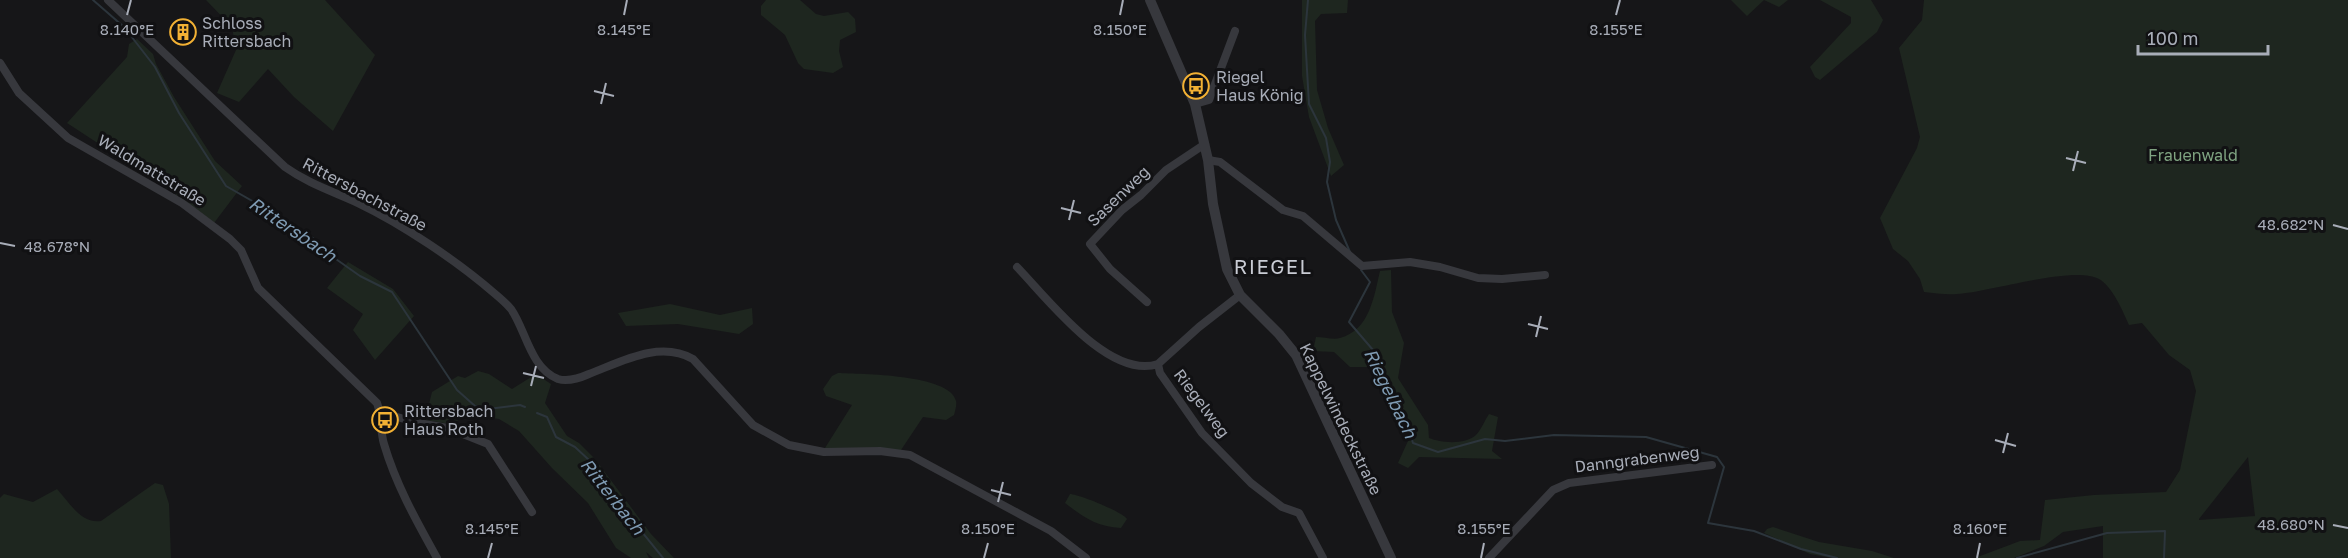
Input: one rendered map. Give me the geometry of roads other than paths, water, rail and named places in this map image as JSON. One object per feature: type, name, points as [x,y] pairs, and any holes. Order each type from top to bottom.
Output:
[{"type":"street","name":"Rittersbachstraße","points":[[108,0],[285,167],[304,180],[358,203],[408,231],[493,292],[512,309],[534,355],[550,374],[559,379],[570,380],[643,354],[669,352],[684,355],[693,359],[753,425],[789,445],[824,452],[880,452],[910,455],[1051,531],[1086,558]]},
{"type":"street","name":"Kappelwindeckstraße","points":[[1150,0],[1195,104],[1205,144],[1213,204],[1227,269],[1240,295],[1279,334],[1296,356],[1390,558]]},
{"type":"street","points":[[1195,104],[1209,100],[1235,31]]},
{"type":"street","name":"Waldmattstraße","points":[[0,63],[19,93],[68,138],[182,203],[230,239],[240,250],[258,288],[377,403],[380,412]]},
{"type":"street","name":"Sasenweg","points":[[1147,302],[1110,269],[1090,244],[1122,210],[1166,170],[1205,144]]},
{"type":"street","points":[[1208,160],[1220,162],[1283,210],[1303,216],[1362,266],[1410,262],[1440,267],[1478,278],[1502,279],[1545,275]]},
{"type":"street","points":[[1017,267],[1099,349],[1139,368],[1158,364]]},
{"type":"street","name":"Riegelweg","points":[[1240,295],[1199,327],[1158,364],[1160,373],[1202,433],[1251,483],[1282,507],[1299,513],[1323,558]]},
{"type":"street","points":[[437,558],[396,478],[384,444],[380,412],[418,423],[448,428],[488,444],[532,512]]},
{"type":"street","name":"Danngrabenweg","points":[[1489,558],[1553,490],[1569,483],[1712,465]]},
{"type":"waterway","name":"Rittersbach","points":[[93,0],[124,27],[155,67],[179,113],[226,186],[313,238],[333,257],[360,276],[392,292],[457,390],[475,406],[488,409],[520,405],[525,407]]},
{"type":"waterway","name":"Riegelbach","points":[[1308,0],[1305,35],[1309,104],[1326,138],[1330,162],[1327,182],[1336,220],[1350,252]]},
{"type":"waterway","name":"Riegelbach","points":[[1361,270],[1370,282],[1349,322],[1373,350],[1384,383],[1403,412],[1413,443],[1438,452],[1485,439],[1505,441],[1554,435],[1646,437],[1717,457],[1724,467],[1708,523],[1754,531],[1801,549],[1837,558]]},
{"type":"waterway","name":"Ritterbach","points":[[537,413],[547,417],[556,437],[575,447],[590,461],[604,485],[663,558]]},
{"type":"waterway","name":"Riegelbach","points":[[2017,558],[2107,533],[2165,531],[2164,558]]},
{"type":"place","name":"Schloss Rittersbach","points":[[183,32]]},
{"type":"place","name":"Riegel Haus König","points":[[1196,86]]},
{"type":"place","name":"Rittersbach Haus Roth","points":[[385,420]]},
{"type":"district","name":"RIEGEL","points":[[1273,266]]},
{"type":"park label","name":"Frauenwald","points":[[2193,155]]}]
